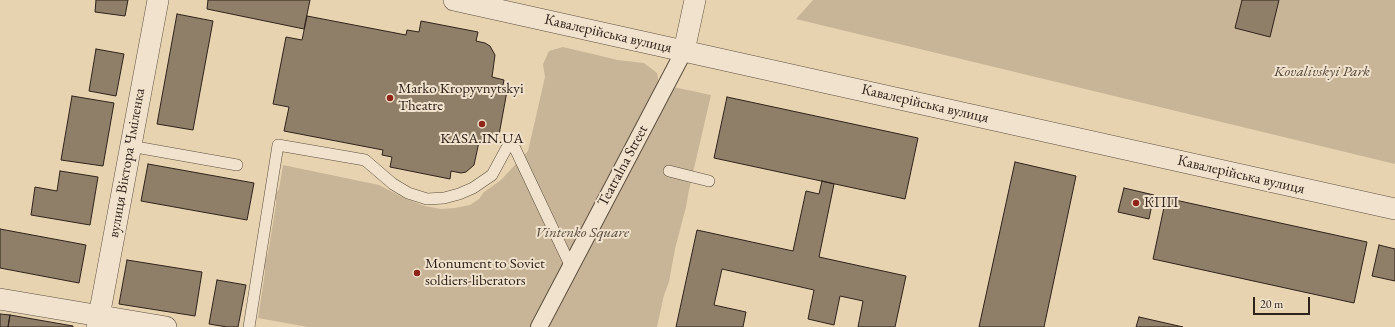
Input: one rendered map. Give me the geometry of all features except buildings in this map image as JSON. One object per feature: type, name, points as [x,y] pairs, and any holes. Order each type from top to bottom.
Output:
[{"type":"street","name":"вулиця Віктора Чміленка","points":[[98,321],[158,0]]},
{"type":"street","name":"Кавалерійська вулиця","points":[[454,0],[1395,209]]},
{"type":"street","name":"Teatralna Street","points":[[539,327],[684,51],[695,0]]},
{"type":"street","points":[[0,299],[98,321],[166,327]]},
{"type":"lane","points":[[249,327],[278,145],[365,160],[379,173],[403,190],[427,199],[444,198],[459,194],[473,188],[492,175],[511,140],[570,267]]},
{"type":"lane","points":[[130,146],[238,165]]},
{"type":"lane","points":[[669,172],[709,181]]},
{"type":"green space","name":"Kovalivskyi Park","points":[[813,0],[1395,0],[1395,164],[796,19]]},
{"type":"green space","name":"Vintenko Square","points":[[563,47],[618,60],[644,63],[657,73],[659,84],[711,95],[675,249],[669,282],[664,295],[657,327],[308,327],[258,318],[265,272],[264,264],[268,253],[276,205],[276,194],[279,189],[283,165],[379,185],[404,198],[425,206],[441,209],[470,205],[479,199],[484,192],[501,180],[528,151],[545,77],[543,64],[549,51]]},
{"type":"place","name":"Marko Kropyvnytskyi Theatre","points":[[390,98]]},
{"type":"place","name":"KASA.IN.UA","points":[[482,124]]},
{"type":"place","name":"КПП","points":[[1136,203]]},
{"type":"place","name":"Monument to Soviet soldiers-liberators","points":[[417,273]]}]
